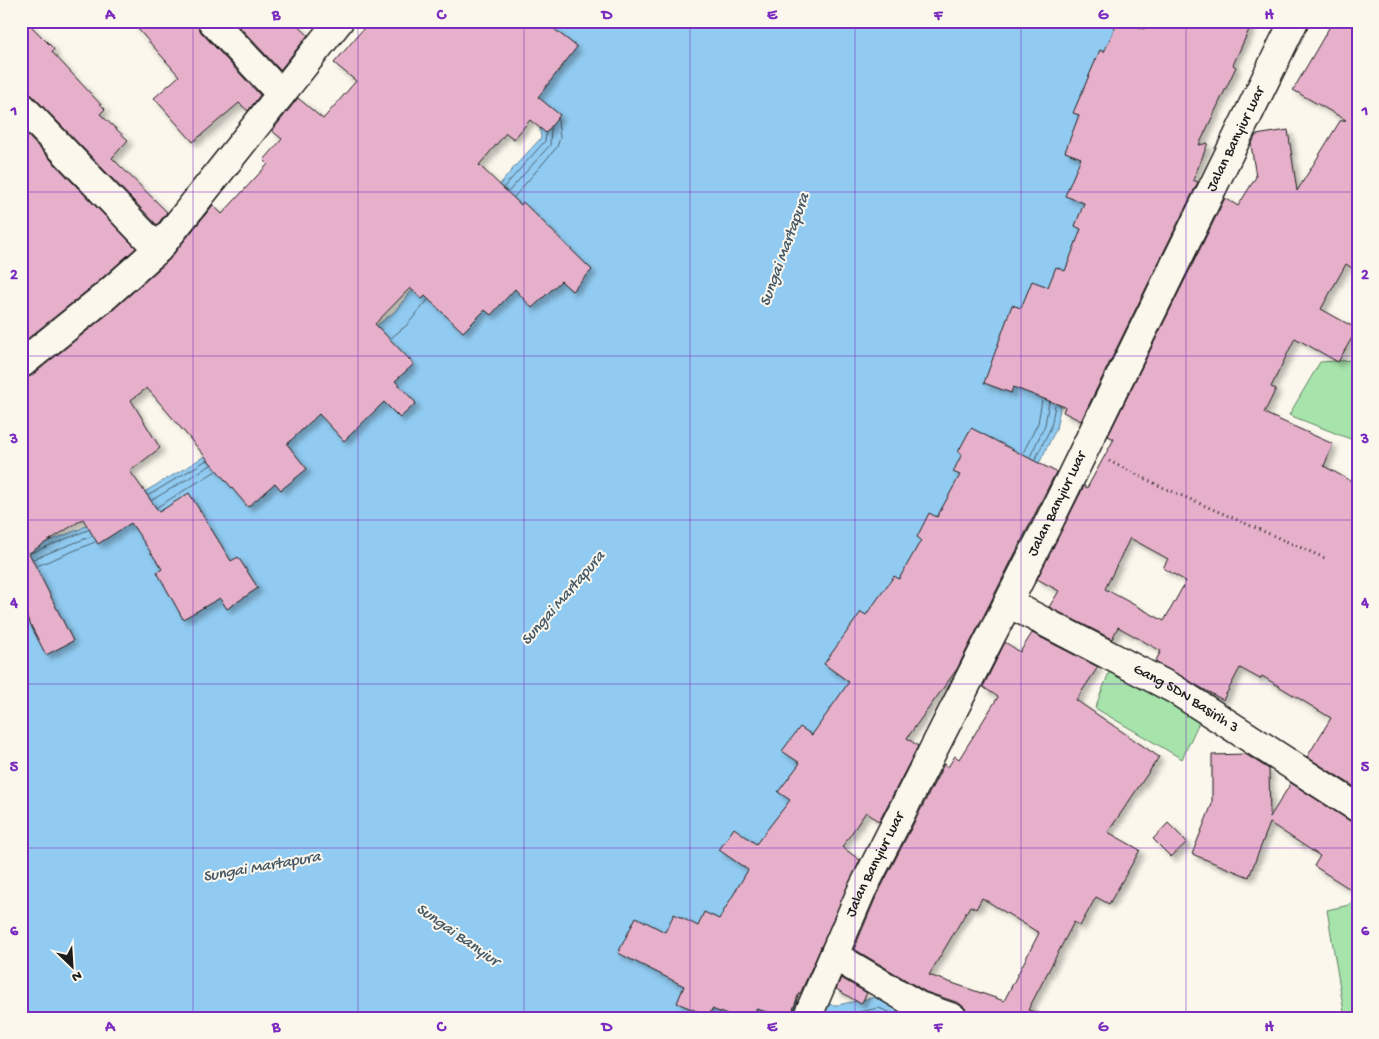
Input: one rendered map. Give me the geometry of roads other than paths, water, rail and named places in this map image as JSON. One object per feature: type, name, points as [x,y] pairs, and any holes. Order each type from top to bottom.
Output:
[{"type":"street","points":[[212,21],[281,94]]},
{"type":"street","points":[[21,364],[103,298],[158,249],[339,21]]},
{"type":"street","name":"Jalan Banyiur Luar","points":[[807,1018],[861,892],[1082,455],[1294,21]]},
{"type":"street","points":[[21,106],[158,249]]},
{"type":"street","name":"Gang SDN Basirih 3","points":[[1008,603],[1174,689],[1358,808]]},
{"type":"street","points":[[835,956],[919,1006],[953,1018]]},
{"type":"water","points":[[527,21],[1137,21],[1056,429],[981,582],[882,752],[766,999],[837,1005],[881,996],[933,1018],[21,1018],[21,552],[80,529],[189,466],[229,440],[394,312],[516,165],[541,138]]},
{"type":"water label","name":"Sungai Martapura","points":[[786,250]]},
{"type":"water label","name":"Sungai Martapura","points":[[564,599]]},
{"type":"water label","name":"Sungai Martapura","points":[[262,868]]},
{"type":"water label","name":"Sungai Banyiur","points":[[457,936]]}]
